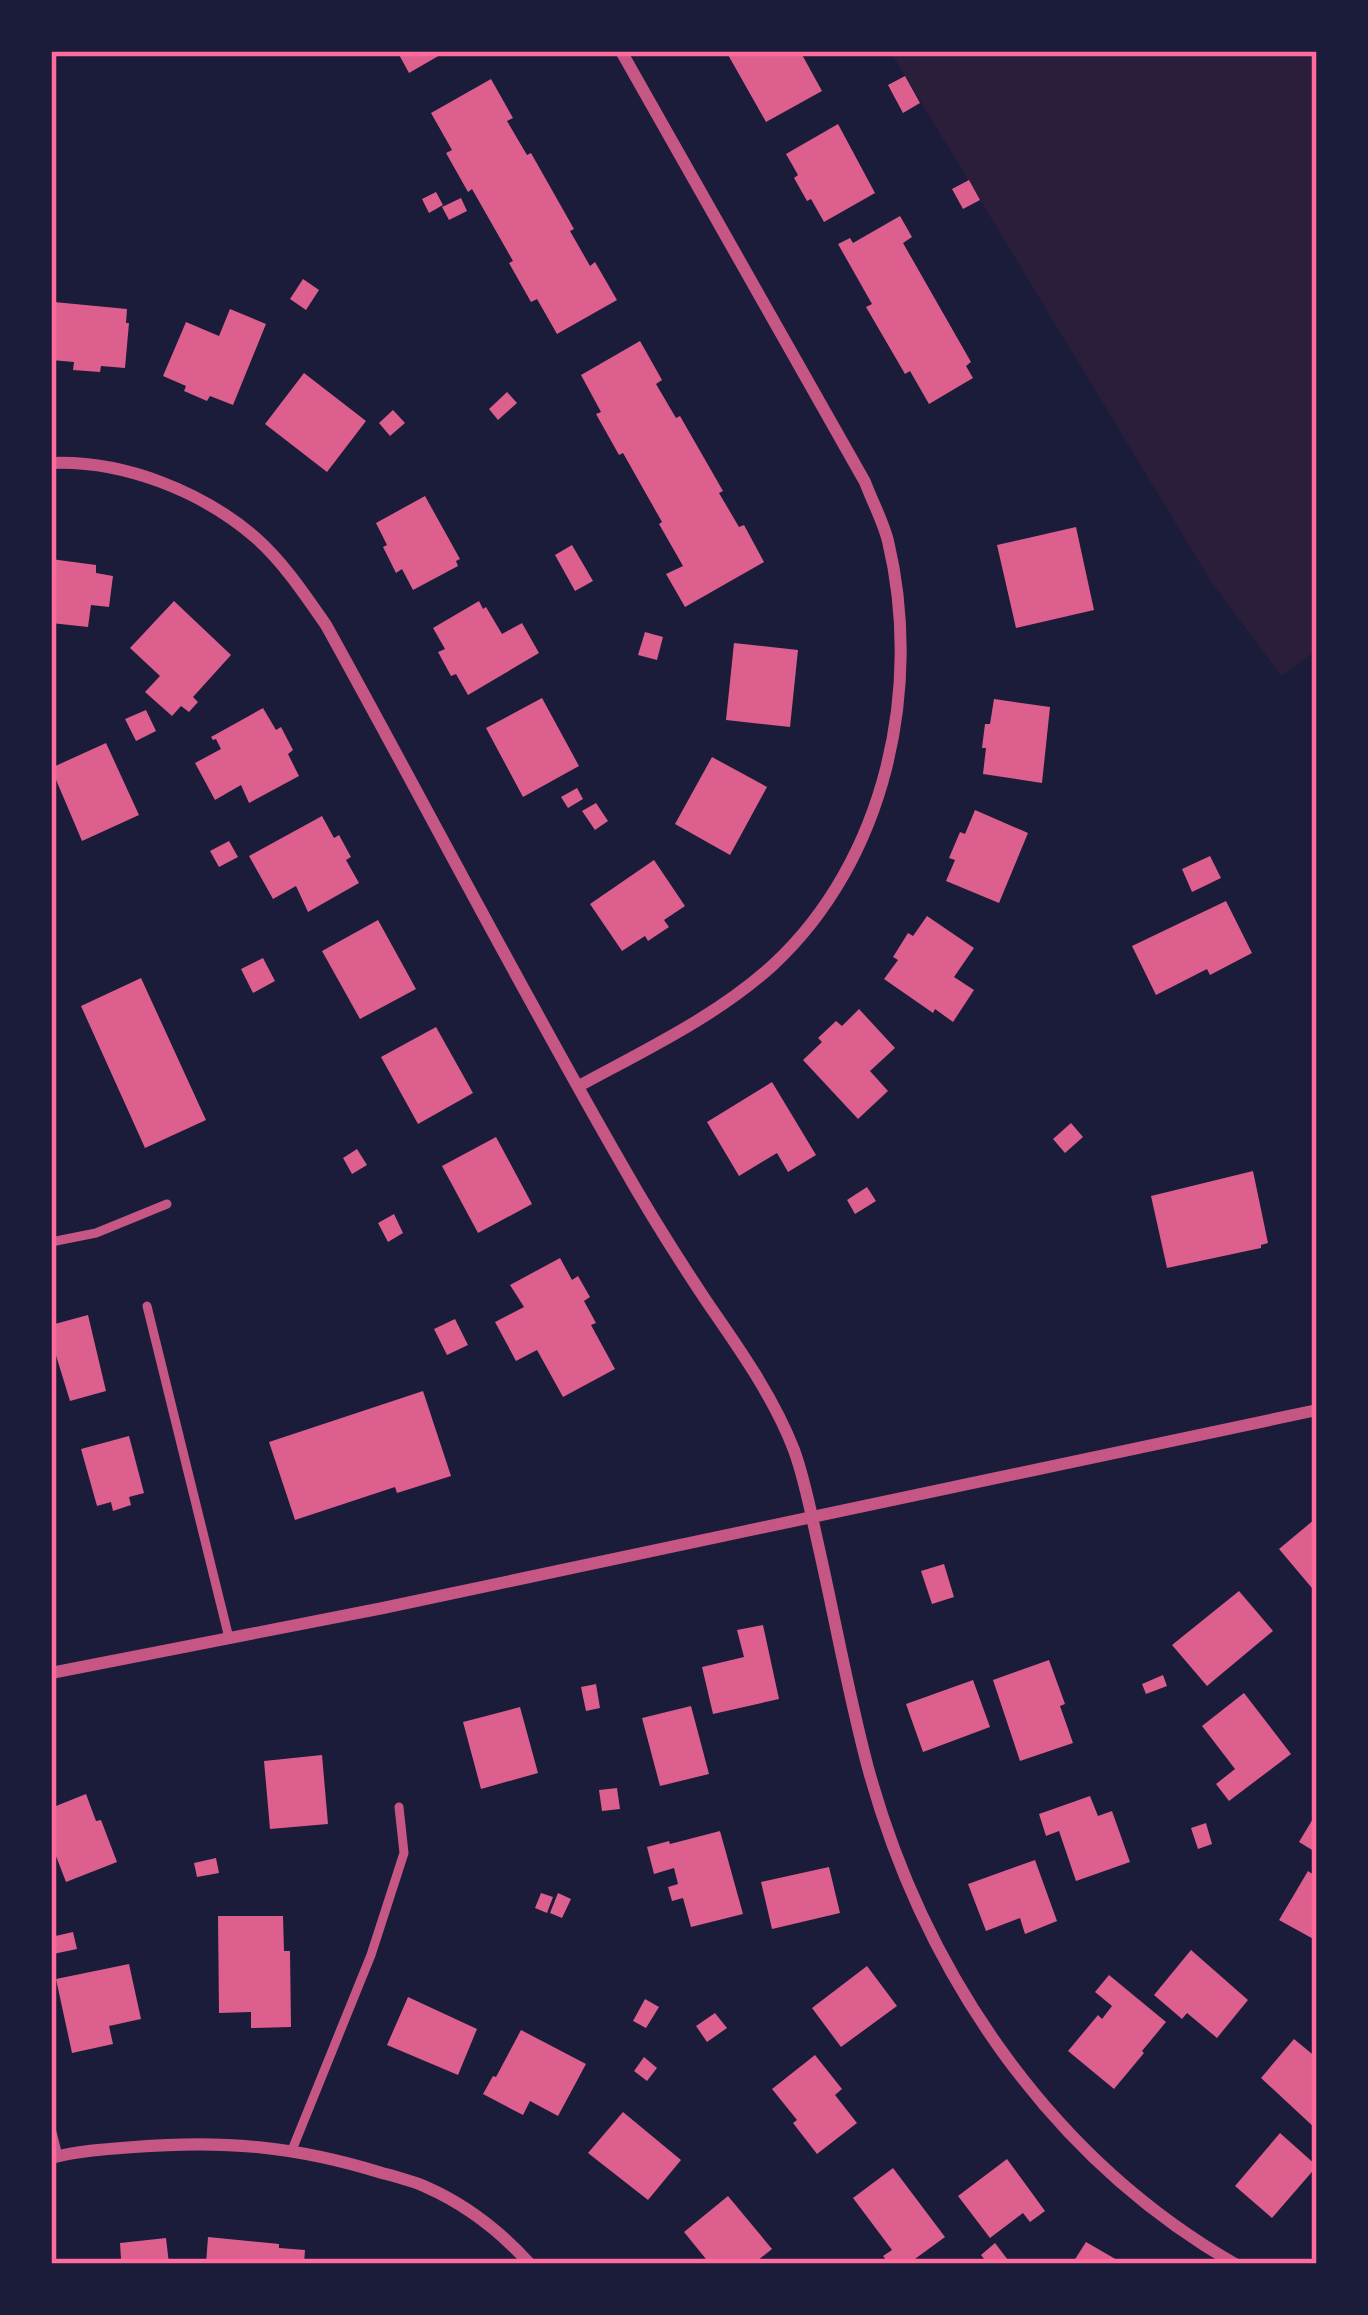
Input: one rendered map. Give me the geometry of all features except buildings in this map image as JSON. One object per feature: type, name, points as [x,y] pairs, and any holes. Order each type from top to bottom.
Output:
[{"type":"street","points":[[579,1086],[735,996],[775,963],[823,910],[871,817],[899,714],[902,668],[887,540],[865,482],[621,51]]},
{"type":"street","points":[[51,463],[94,465],[139,475],[212,508],[256,538],[294,578],[326,625],[621,1164],[770,1400],[794,1451],[868,1769],[898,1861],[956,1982],[990,2037],[1072,2135],[1141,2202],[1234,2264]]},
{"type":"street","points":[[51,1673],[812,1519],[1317,1410]]},
{"type":"street","points":[[54,2157],[197,2142],[292,2150],[424,2186],[470,2211],[509,2240],[530,2264]]},
{"type":"lane","points":[[51,1242],[96,1233],[167,1204]]},
{"type":"lane","points":[[147,1306],[229,1638]]},
{"type":"lane","points":[[292,2150],[371,1955],[404,1853],[399,1807]]},
{"type":"lane","points":[[51,2128],[54,2157]]},
{"type":"shaded area","points":[[890,51],[1317,51],[1317,650],[1281,676],[1210,580]]}]
